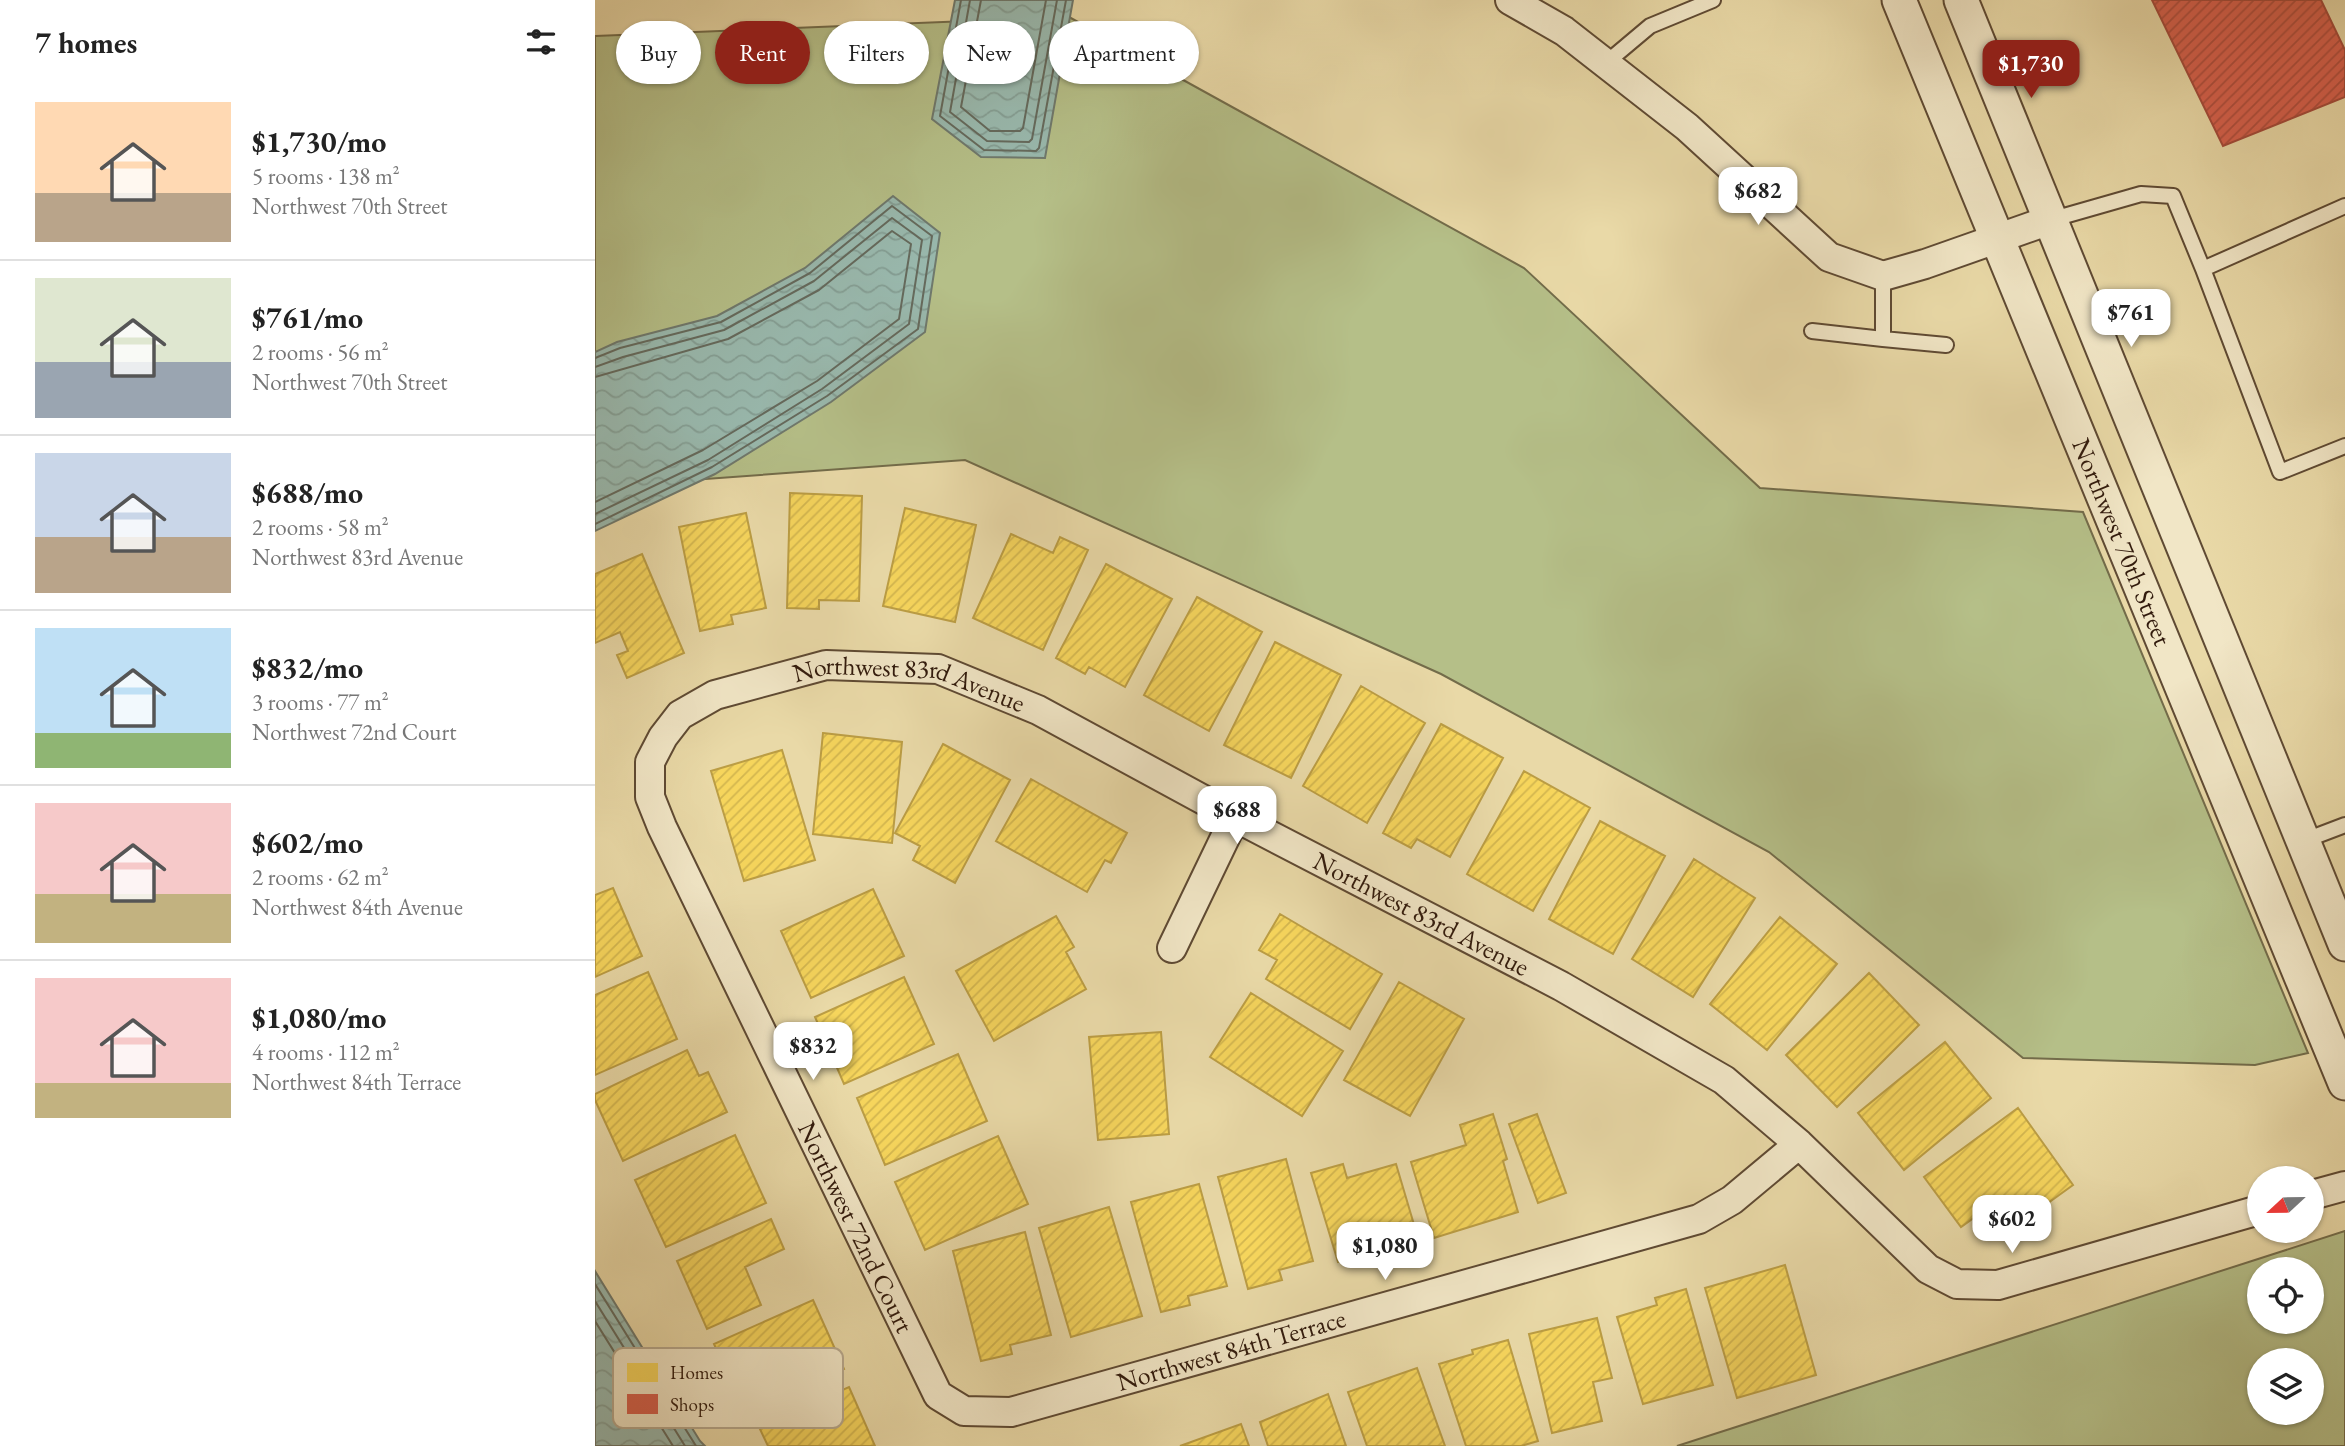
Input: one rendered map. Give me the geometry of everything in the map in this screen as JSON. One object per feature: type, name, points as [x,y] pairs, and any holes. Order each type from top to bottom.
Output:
[{"type":"street","points":[[1510,0],[1564,31],[1687,127],[1829,257],[1883,276],[2050,220]]},
{"type":"street","name":"Northwest 70th Street","points":[[1899,0],[2345,1083]]},
{"type":"street","name":"Northwest 70th Street","points":[[1961,0],[2345,944]]},
{"type":"street","name":"Northwest 83rd Avenue","points":[[650,762],[663,737],[680,715],[715,695],[826,665],[937,669],[1038,710],[1235,817],[1561,986],[1713,1073],[1799,1143],[1928,1269],[1957,1284],[1998,1285],[2247,1213]]},
{"type":"street","name":"Northwest 72nd Court","points":[[650,762],[650,797],[668,840],[938,1395],[964,1410]]},
{"type":"street","points":[[1172,948],[1235,817]]},
{"type":"street","name":"Northwest 84th Terrace","points":[[964,1410],[1011,1412],[1699,1219],[1732,1200],[1799,1143]]},
{"type":"street","points":[[2324,1192],[2345,1186]]},
{"type":"lane","points":[[1606,63],[1650,26],[1713,0]]},
{"type":"lane","points":[[2050,220],[2141,194],[2173,195],[2280,472],[2345,446]]},
{"type":"lane","points":[[2203,269],[2345,206]]},
{"type":"lane","points":[[1883,276],[1883,339]]},
{"type":"lane","points":[[1812,331],[1946,345]]},
{"type":"lane","points":[[2304,841],[2345,825]]},
{"type":"green space","points":[[1069,17],[1076,21],[1049,21],[1049,84],[1190,84],[1524,268],[1760,488],[2083,512],[2308,1053],[2255,1065],[2023,1058],[1769,852],[1441,674],[965,460],[595,487],[595,36],[616,35],[616,84],[701,84],[701,32],[715,31],[715,84],[810,84],[810,27],[824,27],[824,84],[929,84],[929,23],[943,22],[943,84],[1035,84],[1035,21],[969,21]]},
{"type":"green space","points":[[2345,1231],[2345,1446],[1677,1446],[2247,1263],[2247,1334],[2324,1334],[2324,1257],[2264,1257],[2308,1243],[2324,1243],[2324,1238]]},
{"type":"water","points":[[955,0],[1073,0],[1069,21],[1049,21],[1049,84],[1058,84],[1045,158],[981,157],[932,119],[943,62],[943,84],[1035,84],[1035,21],[951,21]]},
{"type":"water","points":[[893,196],[940,233],[925,332],[831,402],[715,474],[595,531],[595,352],[617,342],[717,316],[805,268]]},
{"type":"water","points":[[595,1271],[643,1348],[613,1348],[613,1428],[692,1428],[705,1446],[595,1446]]},
{"type":"building: Homes","points":[[790,493],[862,496],[859,601],[819,600],[819,609],[787,608]]},
{"type":"building: Homes","points":[[905,508],[976,525],[955,622],[883,606]]},
{"type":"building: Homes","points":[[746,513],[766,608],[731,615],[733,624],[700,631],[679,527]]},
{"type":"building: Homes","points":[[1011,534],[1053,553],[1060,537],[1088,550],[1043,650],[973,618]]},
{"type":"building: Homes","points":[[642,554],[684,653],[627,678],[617,655],[628,651],[620,632],[595,643],[595,574]]},
{"type":"building: Homes","points":[[1106,564],[1172,599],[1125,687],[1089,667],[1085,674],[1056,658]]},
{"type":"building: Homes","points":[[1197,597],[1262,632],[1209,731],[1144,695]]},
{"type":"building: Homes","points":[[1275,642],[1341,675],[1291,778],[1224,745]]},
{"type":"building: Homes","points":[[1361,686],[1425,723],[1367,823],[1303,786]]},
{"type":"building: Homes","points":[[1441,724],[1503,758],[1450,857],[1417,839],[1411,848],[1383,833]]},
{"type":"building: Homes","points":[[823,733],[902,742],[892,843],[813,834]]},
{"type":"building: Homes","points":[[943,744],[1010,780],[955,883],[913,860],[920,846],[895,833]]},
{"type":"building: Homes","points":[[782,750],[815,860],[744,881],[711,771]]},
{"type":"building: Homes","points":[[1524,771],[1590,808],[1533,911],[1467,874]]},
{"type":"building: Homes","points":[[1031,779],[1127,833],[1111,863],[1105,860],[1087,892],[996,841]]},
{"type":"building: Homes","points":[[1600,821],[1665,856],[1613,954],[1549,919]]},
{"type":"building: Homes","points":[[1694,859],[1755,898],[1693,997],[1632,959]]},
{"type":"building: Homes","points":[[613,888],[642,956],[595,977],[595,895]]},
{"type":"building: Homes","points":[[873,889],[904,956],[811,998],[781,931]]},
{"type":"building: Homes","points":[[1280,914],[1382,974],[1350,1029],[1266,979],[1277,960],[1259,950]]},
{"type":"building: Homes","points":[[1056,916],[1074,947],[1066,952],[1086,989],[994,1041],[956,971]]},
{"type":"building: Homes","points":[[1780,917],[1837,964],[1767,1050],[1710,1004]]},
{"type":"building: Homes","points":[[648,972],[677,1039],[595,1075],[595,995]]},
{"type":"building: Homes","points":[[1869,973],[1919,1025],[1837,1107],[1786,1055]]},
{"type":"building: Homes","points":[[904,977],[934,1044],[844,1084],[815,1017]]},
{"type":"building: Homes","points":[[1399,982],[1464,1019],[1410,1116],[1344,1080]]},
{"type":"building: Homes","points":[[1251,993],[1343,1051],[1302,1116],[1210,1057]]},
{"type":"building: Homes","points":[[1161,1032],[1169,1134],[1098,1140],[1089,1037]]},
{"type":"building: Homes","points":[[1945,1042],[1991,1098],[1904,1170],[1858,1113]]},
{"type":"building: Homes","points":[[687,1050],[699,1076],[708,1072],[727,1112],[623,1161],[595,1100],[595,1094]]},
{"type":"building: Homes","points":[[958,1054],[987,1121],[885,1165],[857,1098]]},
{"type":"building: Homes","points":[[2018,1108],[2073,1185],[2001,1237],[1982,1212],[1961,1227],[1924,1177]]},
{"type":"building: Homes","points":[[1493,1114],[1507,1159],[1503,1161],[1518,1212],[1434,1238],[1411,1162],[1466,1145],[1460,1125]]},
{"type":"building: Homes","points":[[1537,1114],[1566,1193],[1538,1203],[1509,1124]]},
{"type":"building: Homes","points":[[735,1135],[766,1203],[666,1247],[635,1180]]},
{"type":"building: Homes","points":[[998,1136],[1028,1204],[925,1250],[895,1182]]},
{"type":"building: Homes","points":[[1286,1159],[1313,1261],[1279,1270],[1282,1280],[1248,1289],[1218,1177]]},
{"type":"building: Homes","points":[[1343,1164],[1347,1178],[1396,1164],[1418,1238],[1338,1262],[1311,1173]]},
{"type":"building: Homes","points":[[1199,1184],[1227,1286],[1188,1296],[1190,1305],[1161,1312],[1131,1202]]},
{"type":"building: Homes","points":[[1109,1207],[1142,1316],[1071,1337],[1039,1228]]},
{"type":"building: Homes","points":[[771,1219],[784,1249],[745,1267],[761,1305],[707,1329],[677,1261]]},
{"type":"building: Homes","points":[[1025,1232],[1051,1335],[1010,1345],[1012,1354],[981,1361],[953,1251]]},
{"type":"building: Homes","points":[[1785,1265],[1816,1375],[1737,1398],[1705,1288]]},
{"type":"building: Homes","points":[[1686,1289],[1713,1385],[1643,1404],[1617,1317],[1657,1305],[1655,1298]]},
{"type":"building: Homes","points":[[813,1300],[835,1348],[716,1348],[714,1344]]},
{"type":"building: Homes","points":[[1597,1318],[1612,1378],[1593,1382],[1602,1421],[1552,1433],[1529,1334]]},
{"type":"building: Homes","points":[[1508,1340],[1538,1441],[1521,1446],[1466,1446],[1439,1364],[1473,1354],[1472,1350]]},
{"type":"building: Homes","points":[[1417,1368],[1445,1446],[1367,1446],[1348,1392]]},
{"type":"building: Homes","points":[[849,1387],[875,1446],[768,1446],[759,1428],[843,1428],[843,1390]]},
{"type":"building: Homes","points":[[1328,1394],[1346,1446],[1268,1446],[1260,1422]]},
{"type":"building: Homes","points":[[1241,1424],[1249,1446],[1180,1446]]},
{"type":"building: Shops","points":[[2152,0],[2321,0],[2345,50],[2345,97],[2223,146]]}]
